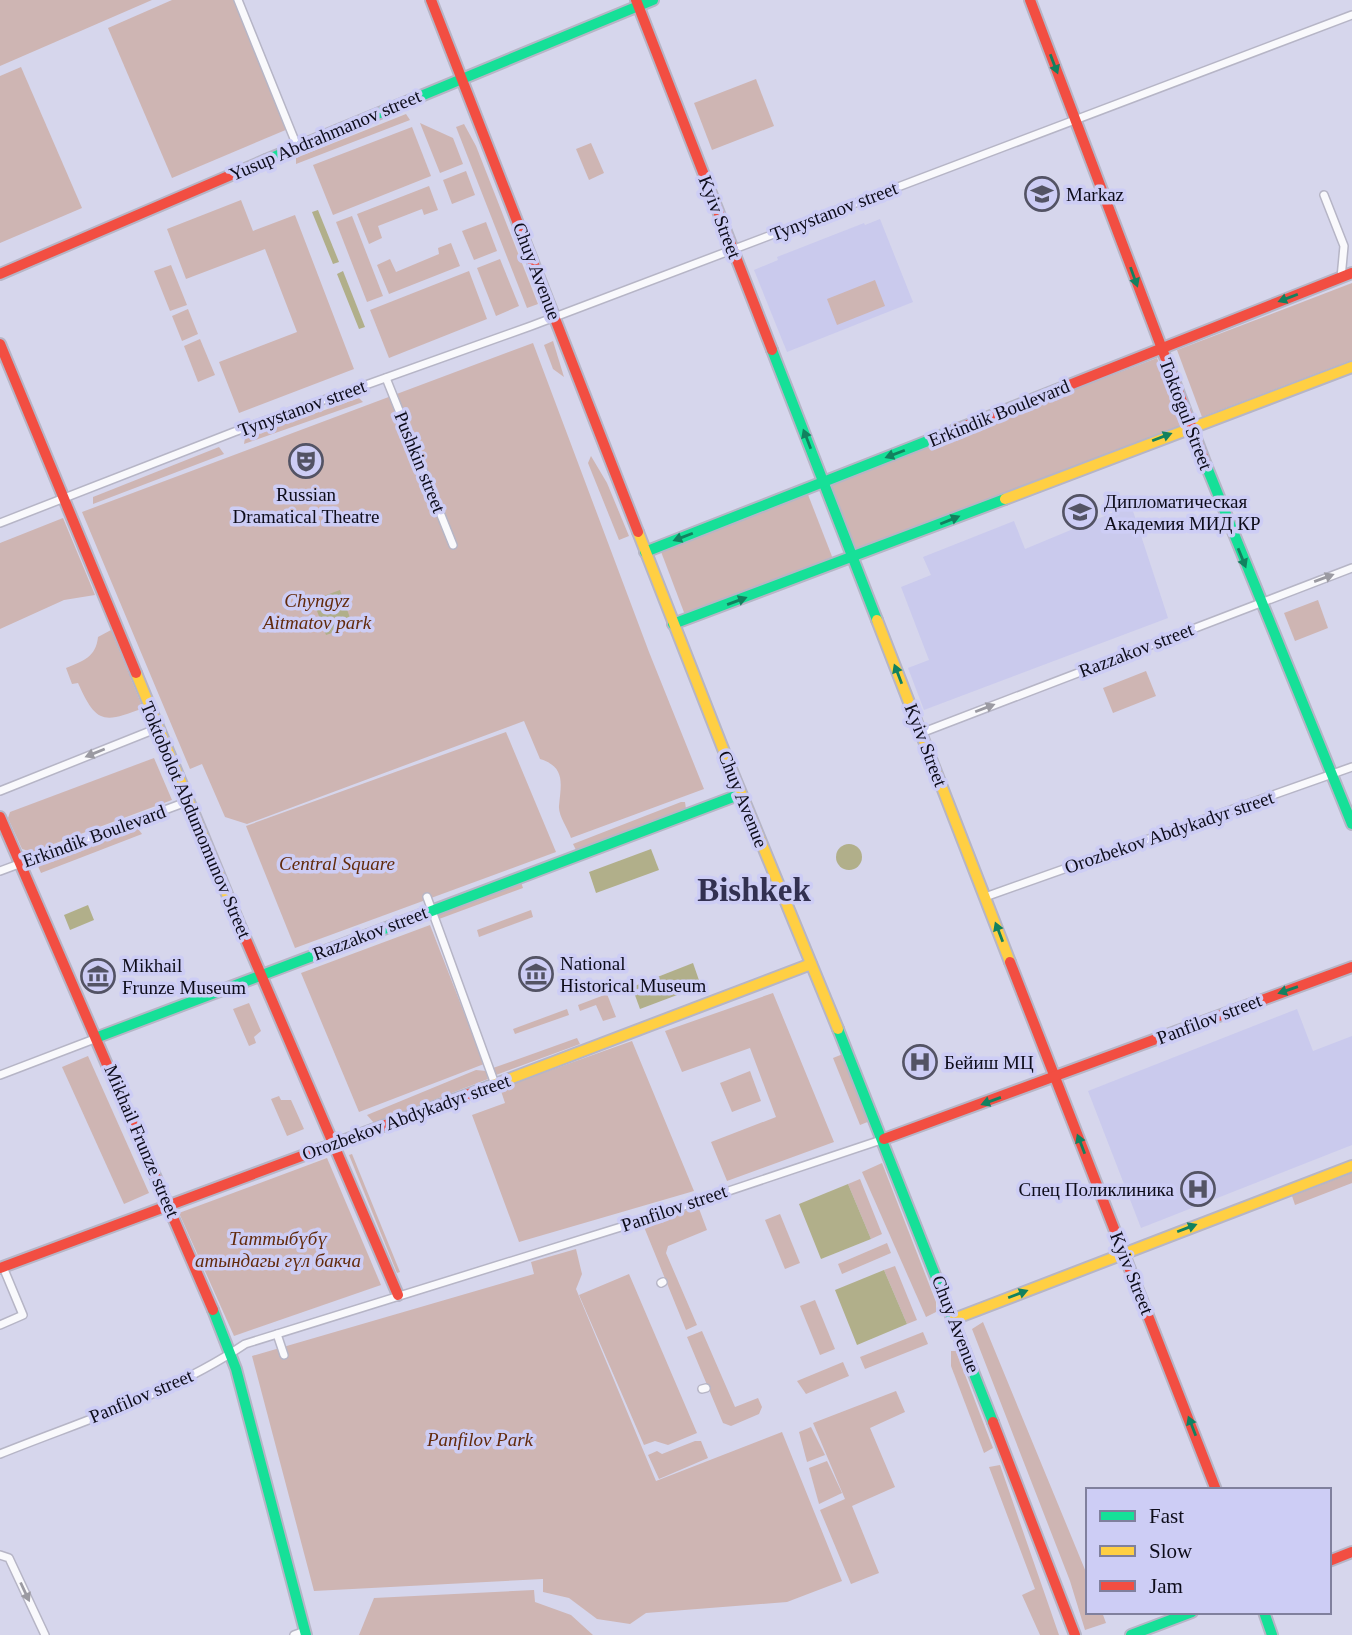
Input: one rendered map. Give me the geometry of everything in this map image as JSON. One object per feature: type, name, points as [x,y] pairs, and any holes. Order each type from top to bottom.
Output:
[{"type":"main road","name":"Chuy Avenue","points":[[431,0],[673,624],[884,1139],[1075,1635]]},
{"type":"main road","name":"Yusup Abdrahmanov street","points":[[0,274],[637,3],[653,0]]},
{"type":"main road","name":"Toktogul Street","points":[[1030,0],[1190,427],[1259,602],[1352,824]]},
{"type":"main road","name":"Kyiv Street","points":[[637,3],[1215,1488]]},
{"type":"main road","name":"Erkindik Boulevard","points":[[645,552],[1161,346],[1347,275]]},
{"type":"main road","name":"Toktobolot Abdumomunov Street","points":[[0,344],[260,974],[398,1295]]},
{"type":"main road","points":[[673,624],[1352,367]]},
{"type":"main road","name":"Razzakov street","points":[[97,1037],[741,794]]},
{"type":"main road","name":"Mikhail Frunze street","points":[[0,817],[169,1203],[231,1354],[302,1634]]},
{"type":"main road","name":"Orozbekov Abdykadyr street","points":[[1,1268],[811,964]]},
{"type":"main road","name":"Panfilov street","points":[[884,1139],[1352,967]]},
{"type":"main road","points":[[954,1319],[1352,1166]]},
{"type":"main road","points":[[1331,1560],[1352,1552]]},
{"type":"main road","points":[[1131,1635],[1187,1614]]},
{"type":"main road","points":[[1265,1614],[1272,1635]]},
{"type":"street","points":[[239,0],[297,146]]},
{"type":"street","name":"Tynystanov street","points":[[0,523],[234,432],[555,316],[1352,15]]},
{"type":"street","points":[[1324,195],[1343,246],[1347,275]]},
{"type":"street","name":"Pushkin street","points":[[386,378],[453,545]]},
{"type":"street","name":"Razzakov street","points":[[921,733],[1352,568]]},
{"type":"street","points":[[0,791],[158,728]]},
{"type":"street","name":"Orozbekov Abdykadyr street","points":[[985,897],[1352,767]]},
{"type":"street","name":"Erkindik Boulevard","points":[[0,870],[189,801]]},
{"type":"street","points":[[427,897],[495,1084]]},
{"type":"street","name":"Razzakov street","points":[[0,1074],[97,1037]]},
{"type":"street","name":"Panfilov street","points":[[0,1454],[217,1364],[245,1344],[621,1227],[884,1139]]},
{"type":"street","points":[[0,1325],[23,1315],[1,1268]]},
{"type":"street","points":[[277,1334],[284,1355]]},
{"type":"street","points":[[0,1555],[9,1558],[45,1635]]},
{"type":"shaded area","points":[[318,210],[339,262],[333,264],[312,212]]},
{"type":"shaded area","points":[[880,219],[913,302],[787,352],[754,270],[778,260],[777,257]]},
{"type":"shaded area","points":[[343,271],[365,327],[359,329],[337,274]]},
{"type":"shaded area","points":[[1131,505],[1168,618],[924,710],[908,668],[929,660],[901,587],[931,575],[923,557],[1014,521],[1025,549]]},
{"type":"shaded area","points":[[340,590],[353,626],[326,635],[313,600]]},
{"type":"shaded area","points":[[849,844],[858,848],[862,857],[858,866],[849,870],[840,866],[836,857],[840,848]]},
{"type":"shaded area","points":[[651,849],[659,870],[596,893],[589,872]]},
{"type":"shaded area","points":[[88,905],[94,920],[70,930],[64,915]]},
{"type":"shaded area","points":[[693,963],[701,986],[640,1009],[632,987]]},
{"type":"shaded area","points":[[1297,1009],[1313,1051],[1352,1036],[1352,1145],[1141,1228],[1088,1091]]},
{"type":"shaded area","points":[[848,1184],[871,1239],[821,1259],[799,1204]]},
{"type":"shaded area","points":[[884,1270],[907,1324],[857,1345],[835,1290]]},
{"type":"green space","points":[[0,0],[152,0],[0,66]]},
{"type":"green space","points":[[172,0],[237,0],[288,129],[172,178],[108,28]]},
{"type":"green space","points":[[21,67],[82,208],[0,243],[0,76]]},
{"type":"green space","points":[[756,79],[774,126],[712,150],[694,103]]},
{"type":"green space","points":[[406,114],[410,120],[296,164],[296,158]]},
{"type":"green space","points":[[420,123],[453,138],[463,164],[440,173]]},
{"type":"green space","points":[[464,124],[476,146],[538,304],[527,308],[456,127]]},
{"type":"green space","points":[[412,127],[431,176],[333,215],[313,165]]},
{"type":"green space","points":[[591,143],[604,173],[589,180],[576,149]]},
{"type":"green space","points":[[466,171],[475,195],[452,204],[443,180]]},
{"type":"green space","points":[[429,186],[438,210],[424,215],[422,209],[378,226],[382,238],[369,244],[357,214]]},
{"type":"green space","points":[[241,200],[253,231],[295,215],[354,369],[239,413],[219,362],[297,332],[265,249],[186,279],[167,229]]},
{"type":"green space","points":[[352,216],[383,296],[367,302],[336,222]]},
{"type":"green space","points":[[486,222],[497,251],[474,260],[462,231]]},
{"type":"green space","points":[[451,243],[460,266],[389,294],[377,265],[390,259],[396,272],[439,254],[438,248]]},
{"type":"green space","points":[[500,259],[519,306],[496,316],[477,268]]},
{"type":"green space","points":[[171,265],[187,305],[170,311],[154,271]]},
{"type":"green space","points":[[469,271],[487,319],[389,358],[370,310]]},
{"type":"green space","points":[[875,280],[885,306],[837,325],[827,299]]},
{"type":"green space","points":[[1352,283],[1352,360],[1202,417],[1177,350]]},
{"type":"green space","points":[[188,309],[198,334],[182,341],[172,316]]},
{"type":"green space","points":[[200,339],[215,375],[198,382],[184,346]]},
{"type":"green space","points":[[553,341],[564,377],[553,369],[544,345]]},
{"type":"green space","name":"Chyngyz Aitmatov park","points":[[533,343],[649,652],[704,789],[571,838],[559,810],[561,784],[558,772],[548,762],[540,759],[524,721],[247,824],[225,817],[202,764],[190,769],[82,512]]},
{"type":"green space","points":[[1157,358],[1183,425],[853,551],[827,484]]},
{"type":"green space","points":[[359,398],[363,402],[244,444],[245,438]]},
{"type":"green space","points":[[219,447],[224,454],[93,504],[93,497]]},
{"type":"green space","points":[[591,456],[607,483],[629,536],[619,540],[588,463]]},
{"type":"green space","points":[[807,492],[833,559],[685,615],[660,549]]},
{"type":"green space","points":[[63,518],[95,595],[64,600],[0,629],[0,543]]},
{"type":"green space","points":[[1318,600],[1328,628],[1295,641],[1284,613]]},
{"type":"green space","points":[[111,630],[143,708],[110,718],[96,713],[78,683],[72,684],[66,668],[88,657],[95,649],[98,637]]},
{"type":"green space","points":[[1146,671],[1156,696],[1113,713],[1103,688]]},
{"type":"green space","name":"Central Square","points":[[506,732],[556,852],[295,948],[246,826]]},
{"type":"green space","points":[[154,758],[172,800],[32,852],[22,849],[8,818],[10,812]]},
{"type":"green space","points":[[685,802],[686,809],[577,852],[573,844]]},
{"type":"green space","points":[[136,826],[142,834],[41,873],[37,864]]},
{"type":"green space","points":[[521,882],[523,888],[439,919],[437,913]]},
{"type":"green space","points":[[531,910],[533,917],[479,937],[477,930]]},
{"type":"green space","points":[[430,925],[484,1064],[359,1112],[301,973]]},
{"type":"green space","points":[[773,993],[834,1142],[727,1181],[711,1142],[776,1117],[750,1048],[682,1072],[665,1031]]},
{"type":"green space","points":[[607,994],[616,1017],[603,1021],[596,1005],[580,1011],[578,1005]]},
{"type":"green space","points":[[249,1003],[261,1031],[254,1037],[256,1043],[249,1046],[233,1009]]},
{"type":"green space","points":[[567,1009],[569,1015],[515,1034],[513,1029]]},
{"type":"green space","points":[[577,1038],[580,1044],[496,1075],[493,1068]]},
{"type":"green space","points":[[632,1041],[694,1191],[519,1242],[472,1115],[505,1103],[500,1088]]},
{"type":"green space","points":[[843,1054],[870,1121],[860,1125],[833,1058]]},
{"type":"green space","points":[[88,1056],[149,1193],[124,1204],[62,1067]]},
{"type":"green space","points":[[476,1070],[486,1071],[488,1079],[374,1123],[367,1115]]},
{"type":"green space","points":[[750,1071],[761,1101],[732,1112],[720,1083]]},
{"type":"green space","points":[[279,1096],[281,1100],[291,1100],[304,1129],[287,1136],[271,1099]]},
{"type":"green space","points":[[352,1154],[400,1272],[397,1273],[349,1155]]},
{"type":"green space","name":"Таттыбүбү атындагы гүл бакча","points":[[327,1158],[381,1285],[234,1336],[179,1213]]},
{"type":"green space","points":[[882,1163],[936,1302],[936,1312],[926,1317],[862,1172]]},
{"type":"green space","points":[[1352,1173],[1352,1183],[1295,1205],[1292,1196]]},
{"type":"green space","points":[[860,1179],[882,1234],[871,1239],[848,1184]]},
{"type":"green space","points":[[698,1206],[707,1230],[668,1246],[666,1253],[697,1325],[686,1330],[644,1227]]},
{"type":"green space","points":[[780,1214],[800,1263],[785,1269],[765,1220]]},
{"type":"green space","points":[[887,1243],[891,1253],[842,1274],[838,1264]]},
{"type":"green space","name":"Panfilov Park","points":[[576,1249],[582,1274],[576,1289],[656,1481],[782,1432],[842,1581],[787,1602],[646,1613],[630,1624],[597,1619],[569,1598],[543,1592],[543,1579],[314,1591],[252,1356],[534,1274],[531,1262]]},
{"type":"green space","points":[[895,1266],[917,1320],[907,1324],[884,1270]]},
{"type":"green space","points":[[629,1274],[697,1433],[668,1445],[655,1441],[644,1445],[579,1295]]},
{"type":"green space","points":[[815,1300],[835,1349],[820,1355],[800,1306]]},
{"type":"green space","points":[[983,1322],[1086,1572],[1086,1614],[1103,1614],[1106,1623],[1085,1630],[1070,1581],[972,1329]]},
{"type":"green space","points":[[702,1331],[735,1407],[758,1398],[762,1407],[759,1414],[731,1426],[723,1423],[687,1337]]},
{"type":"green space","points":[[923,1332],[928,1344],[865,1369],[860,1357]]},
{"type":"green space","points":[[951,1351],[956,1351],[993,1448],[984,1453],[951,1366]]},
{"type":"green space","points":[[843,1362],[849,1376],[806,1394],[797,1381]]},
{"type":"green space","points":[[896,1391],[905,1412],[870,1428],[895,1487],[852,1506],[879,1573],[851,1584],[820,1510],[845,1499],[813,1423]]},
{"type":"green space","points":[[811,1427],[825,1455],[807,1462],[799,1432]]},
{"type":"green space","points":[[701,1441],[708,1458],[659,1479],[648,1455],[657,1451],[662,1454]]},
{"type":"green space","points":[[827,1461],[842,1493],[819,1504],[809,1468]]},
{"type":"green space","points":[[1000,1465],[1059,1635],[1040,1635],[1022,1595],[1035,1589],[989,1467]]},
{"type":"green space","points":[[534,1590],[535,1602],[571,1615],[593,1635],[359,1635],[374,1598]]},
{"type":"traffic: fast","points":[[266,160],[653,0]]},
{"type":"traffic: fast","points":[[772,350],[877,620]]},
{"type":"traffic: fast","points":[[645,552],[953,431]]},
{"type":"traffic: fast","points":[[1206,465],[1352,824]]},
{"type":"traffic: fast","points":[[673,624],[1005,499]]},
{"type":"traffic: fast","points":[[98,1037],[741,794]]},
{"type":"traffic: fast","points":[[838,1029],[993,1422]]},
{"type":"traffic: fast","points":[[213,1310],[236,1369],[306,1635]]},
{"type":"traffic: fast","points":[[1131,1635],[1187,1614]]},
{"type":"traffic: fast","points":[[1265,1614],[1272,1635]]},
{"type":"traffic: slow","points":[[1005,499],[1352,367]]},
{"type":"traffic: slow","points":[[638,532],[727,759],[838,1029]]},
{"type":"traffic: slow","points":[[877,620],[1010,962]]},
{"type":"traffic: slow","points":[[136,673],[241,928]]},
{"type":"traffic: slow","points":[[488,1087],[811,964]]},
{"type":"traffic: slow","points":[[954,1319],[1352,1166]]},
{"type":"traffic: jam","points":[[431,0],[638,532]]},
{"type":"traffic: jam","points":[[636,0],[772,350]]},
{"type":"traffic: jam","points":[[1030,0],[1206,465]]},
{"type":"traffic: jam","points":[[0,274],[266,160]]},
{"type":"traffic: jam","points":[[953,431],[1352,273]]},
{"type":"traffic: jam","points":[[0,344],[136,673]]},
{"type":"traffic: jam","points":[[0,817],[213,1310]]},
{"type":"traffic: jam","points":[[241,928],[398,1295]]},
{"type":"traffic: jam","points":[[1010,962],[1215,1488]]},
{"type":"traffic: jam","points":[[884,1139],[1352,967]]},
{"type":"traffic: jam","points":[[0,1268],[488,1087]]},
{"type":"traffic: jam","points":[[993,1422],[1075,1635]]},
{"type":"traffic: jam","points":[[1331,1560],[1352,1552]]},
{"type":"place","name":"Markaz","points":[[1042,194]]},
{"type":"place","name":"Russian Dramatical Theatre","points":[[306,461]]},
{"type":"place","name":"Дипломатическая Академия МИД КР","points":[[1080,512]]},
{"type":"place","name":"National Historical Museum","points":[[536,974]]},
{"type":"place","name":"Mikhail Frunze Museum","points":[[98,976]]},
{"type":"place","name":"Бейиш МЦ","points":[[920,1062]]},
{"type":"place","name":"Спец Поликлиника","points":[[1198,1189]]},
{"type":"district","name":"Bishkek","points":[[754,890]]}]
